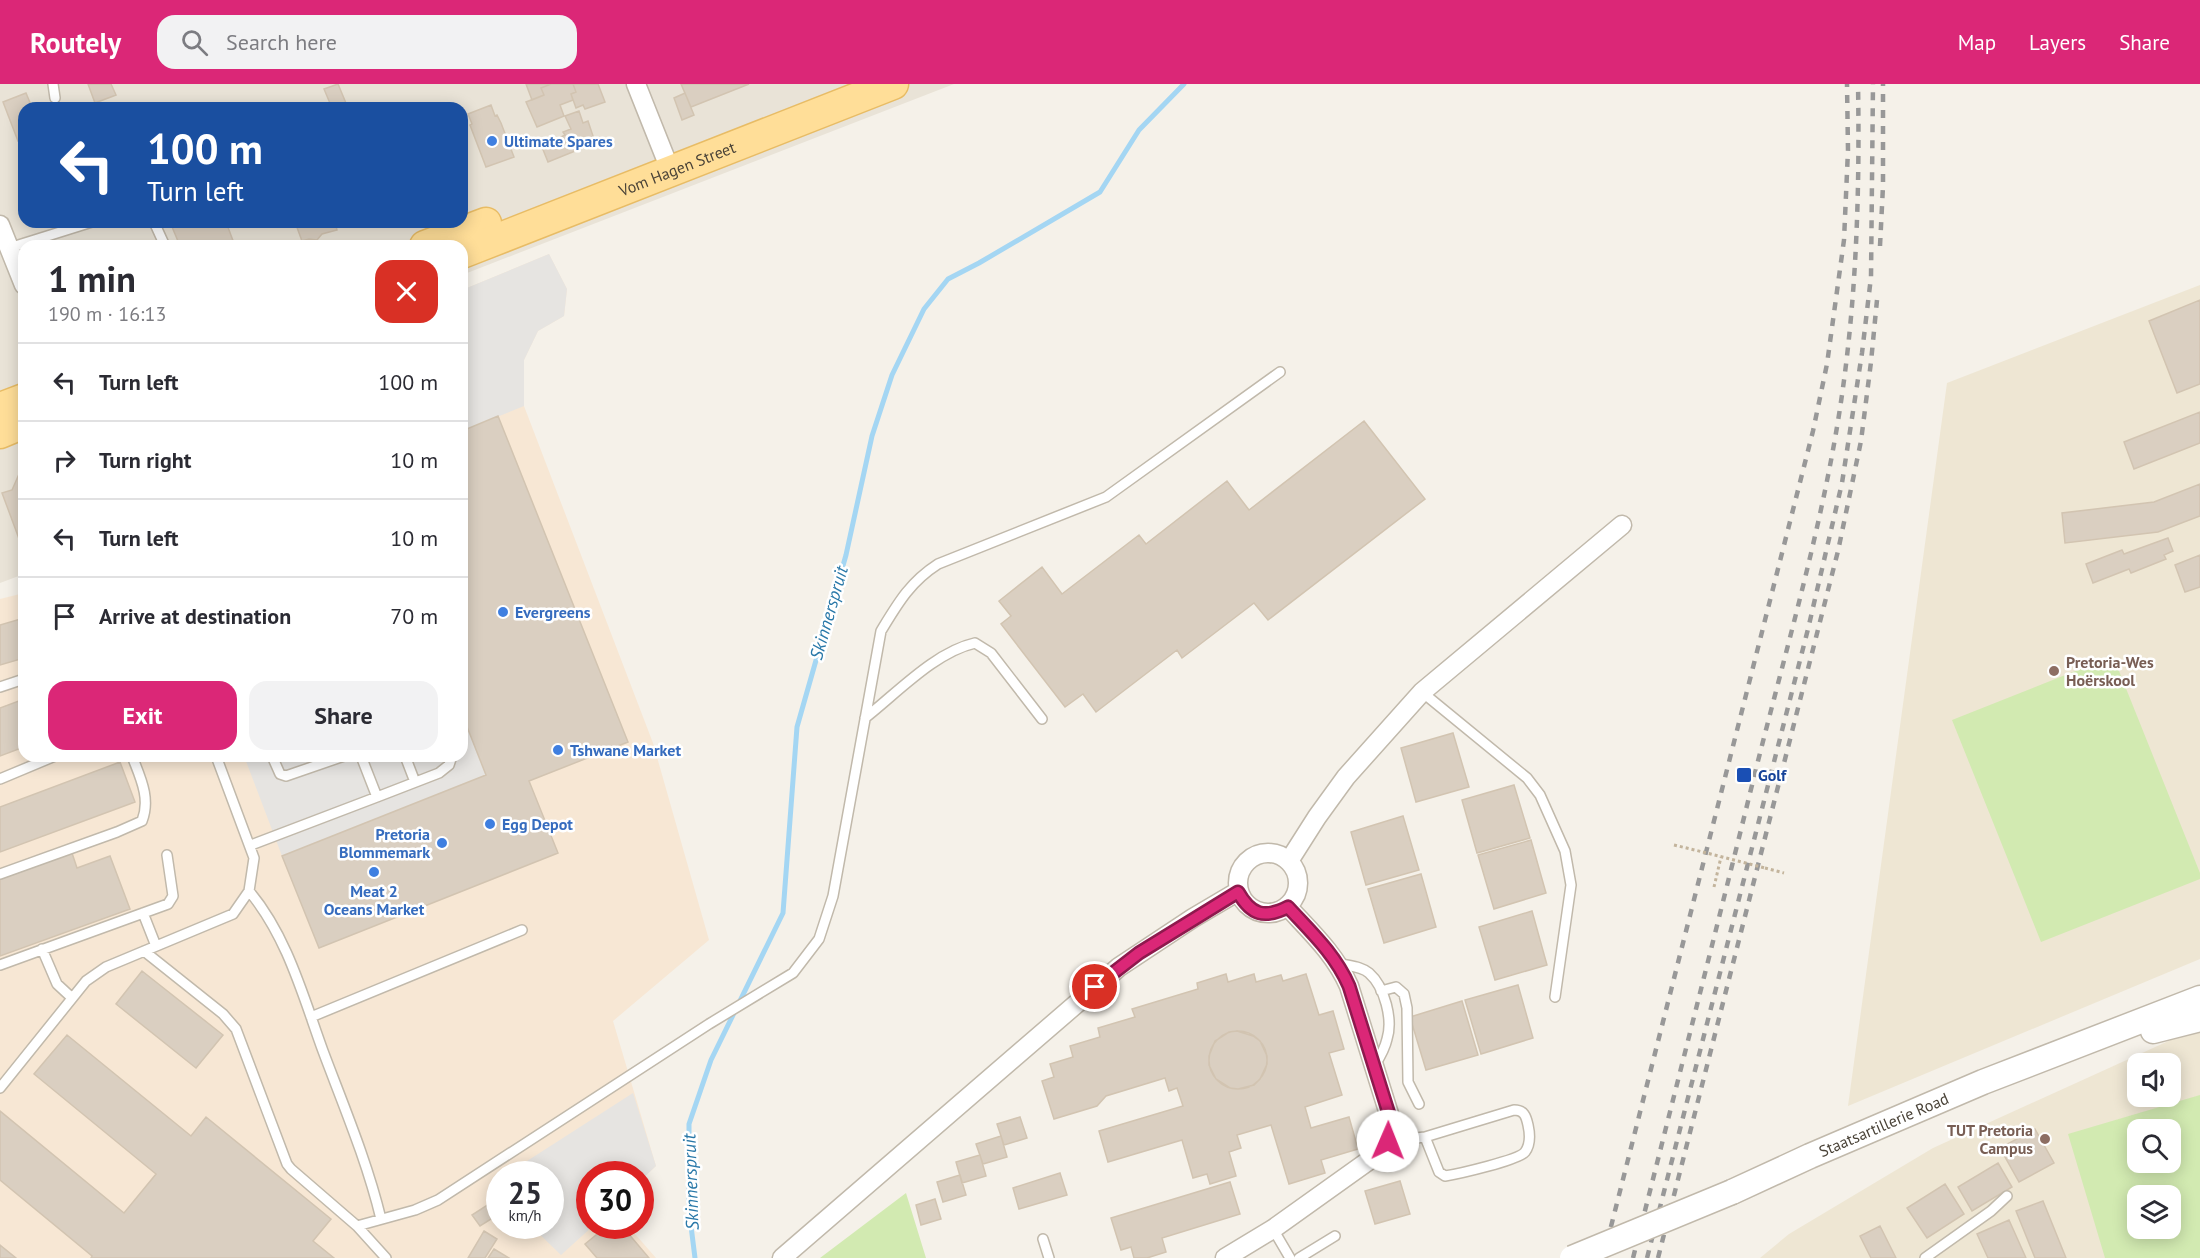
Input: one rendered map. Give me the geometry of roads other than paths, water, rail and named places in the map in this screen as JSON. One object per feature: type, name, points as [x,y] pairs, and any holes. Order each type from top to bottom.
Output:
[{"type":"main road","name":"Vom Hagen Street","points":[[468,250],[845,84]]},
{"type":"main road","name":"Vom Hagen Street","points":[[442,240],[893,84]]},
{"type":"main road","points":[[0,408],[18,401]]},
{"type":"main road","points":[[0,433],[18,426]]},
{"type":"street","points":[[636,84],[667,164]]},
{"type":"street","points":[[0,225],[18,270]]},
{"type":"street","points":[[1289,861],[1346,777],[1422,692],[1622,525]]},
{"type":"street","points":[[1275,853],[1289,861],[1298,875],[1298,892],[1288,907],[1274,914],[1258,913],[1245,905],[1238,892],[1238,876],[1245,862],[1259,854],[1275,853]]},
{"type":"street","points":[[782,1258],[1119,967],[1192,918],[1238,892]]},
{"type":"street","points":[[1225,1258],[1273,1229],[1378,1154],[1388,1141],[1391,1125],[1356,1005],[1338,963],[1288,907]]},
{"type":"street","name":"Staatsartillerie Road","points":[[1606,1258],[1735,1199],[1810,1156],[1983,1082],[2198,1005]]},
{"type":"street","name":"Staatsartillerie Road","points":[[1572,1258],[1735,1199]]},
{"type":"lane","points":[[53,84],[55,98]]},
{"type":"lane","points":[[35,240],[73,228]]},
{"type":"lane","points":[[9,248],[18,245]]},
{"type":"lane","points":[[357,1226],[415,1210],[438,1200],[709,1024],[793,973],[819,939],[833,896],[881,631],[901,598],[919,576],[938,564],[1106,497],[1280,372]]},
{"type":"lane","points":[[865,718],[937,660],[959,647],[975,643],[991,653],[1042,719]]},
{"type":"lane","points":[[0,687],[18,681]]},
{"type":"lane","points":[[1422,692],[1527,778],[1540,795],[1565,851],[1571,885],[1555,997]]},
{"type":"lane","points":[[0,779],[41,762]]},
{"type":"lane","points":[[0,874],[142,821],[146,810],[145,788],[134,762]]},
{"type":"lane","points":[[1,1086],[79,987],[93,975],[106,967],[233,914],[249,891],[254,858],[218,762]]},
{"type":"lane","points":[[275,762],[280,774],[286,776],[327,762]]},
{"type":"lane","points":[[363,762],[377,797]]},
{"type":"lane","points":[[407,762],[415,782]]},
{"type":"lane","points":[[250,845],[439,773],[450,762]]},
{"type":"lane","points":[[0,964],[168,904],[173,896],[167,855]]},
{"type":"lane","points":[[249,891],[276,929],[362,1155],[381,1219]]},
{"type":"lane","points":[[143,913],[156,946]]},
{"type":"lane","points":[[311,1017],[522,930]]},
{"type":"lane","points":[[42,949],[57,984],[71,998]]},
{"type":"lane","points":[[144,951],[223,1014],[236,1029],[291,1169],[357,1226],[386,1258]]},
{"type":"lane","points":[[1338,963],[1361,968],[1369,973],[1384,998],[1389,1023],[1388,1037],[1375,1067]]},
{"type":"lane","points":[[1381,991],[1396,987],[1404,994],[1407,1008],[1408,1082],[1419,1104]]},
{"type":"lane","points":[[1388,1141],[1425,1137],[1514,1110],[1524,1113],[1528,1123],[1530,1141],[1526,1151],[1516,1158],[1445,1176],[1439,1172],[1425,1137]]},
{"type":"lane","points":[[1925,1258],[1991,1211],[2007,1196]]},
{"type":"lane","points":[[1273,1229],[1290,1258]]},
{"type":"lane","points":[[1299,1258],[1335,1236]]},
{"type":"lane","points":[[1042,1239],[1049,1258]]},
{"type":"waterway","name":"Skinnerspruit","points":[[695,1258],[689,1210],[689,1124],[711,1060],[783,913],[797,727],[846,555],[872,436],[892,375],[924,309],[948,279],[1100,192],[1139,130],[1184,84]]},
{"type":"railway","points":[[1603,1258],[1813,431],[1827,364],[1844,240],[1848,150],[1847,84]]},
{"type":"railway","points":[[1633,1258],[1821,511],[1837,427],[1853,299],[1857,213],[1858,84]]},
{"type":"railway","points":[[1647,1258],[1808,629],[1842,483],[1871,277],[1873,84]]},
{"type":"railway","points":[[1880,246],[1883,186],[1883,84]]},
{"type":"railway","points":[[1658,1258],[1838,551],[1861,441],[1877,300]]},
{"type":"place","name":"Ultimate Spares","points":[[492,141]]},
{"type":"place","name":"Evergreens","points":[[503,612]]},
{"type":"place","name":"Pretoria-Wes Hoërskool","points":[[2054,671]]},
{"type":"place","name":"Tshwane Market","points":[[558,750]]},
{"type":"place","name":"Golf","points":[[1744,775]]},
{"type":"place","name":"Egg Depot","points":[[490,824]]},
{"type":"place","name":"Pretoria Blommemark","points":[[442,843]]},
{"type":"place","name":"Meat 2 Oceans Market","points":[[374,872]]},
{"type":"place","name":"TUT Pretoria Campus","points":[[2045,1139]]}]
